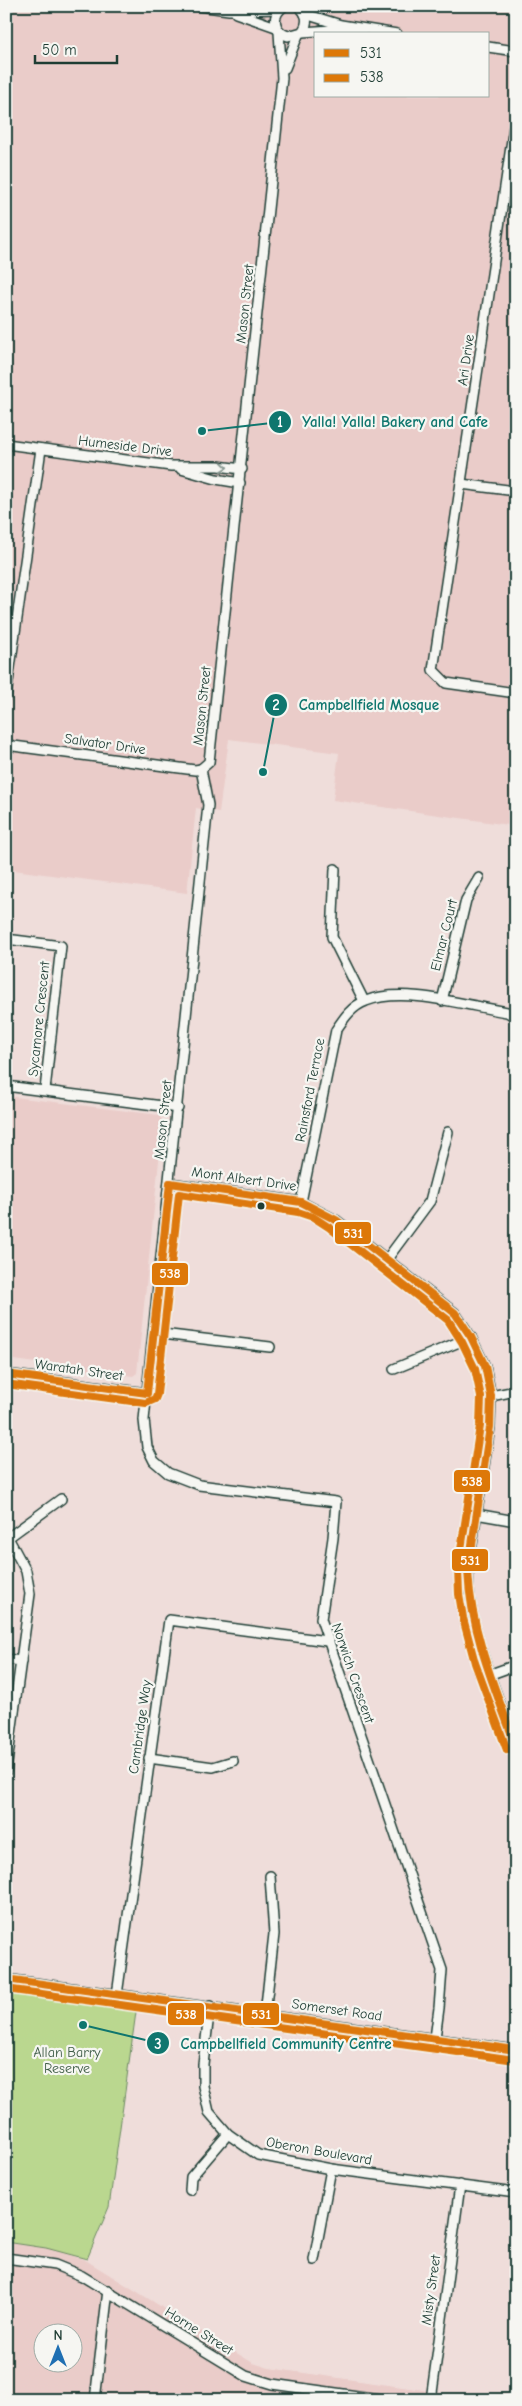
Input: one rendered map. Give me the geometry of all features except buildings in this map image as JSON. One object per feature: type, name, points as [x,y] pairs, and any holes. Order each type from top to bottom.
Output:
[{"type":"street","points":[[199,6],[229,10],[282,8]]},
{"type":"street","name":"Mason Street","points":[[282,8],[275,18],[278,30],[282,78]]},
{"type":"street","points":[[303,9],[341,25],[383,32]]},
{"type":"street","name":"Mason Street","points":[[147,1393],[208,805],[201,769],[210,762],[282,78],[288,55],[307,24],[303,9]]},
{"type":"street","points":[[229,10],[288,36],[330,29],[369,30]]},
{"type":"street","points":[[490,47],[516,51]]},
{"type":"street","name":"Ari Drive","points":[[516,113],[433,670],[446,683],[516,693]]},
{"type":"street","name":"Humeside Drive","points":[[6,444],[171,466],[218,466],[242,469]]},
{"type":"street","points":[[6,696],[41,449]]},
{"type":"street","points":[[171,466],[216,479],[240,483]]},
{"type":"street","points":[[461,484],[516,491]]},
{"type":"street","name":"Salvator Drive","points":[[6,745],[188,769],[201,769]]},
{"type":"street","points":[[335,869],[332,937],[364,1001]]},
{"type":"street","name":"Elmar Court","points":[[442,1001],[466,900],[479,878]]},
{"type":"street","name":"Sycamore Crescent","points":[[6,939],[61,946],[45,1090]]},
{"type":"street","name":"Rainsford Terrace","points":[[301,1202],[336,1030],[348,1012],[364,1001],[378,997],[394,996],[442,1001],[507,1012],[516,1017]]},
{"type":"street","points":[[6,1086],[178,1108]]},
{"type":"street","points":[[387,1259],[430,1201],[448,1132]]},
{"type":"street","name":"Mont Albert Drive","points":[[170,1183],[301,1202],[336,1220],[387,1259],[455,1313],[471,1337],[485,1366],[491,1396],[490,1427],[468,1571],[468,1592],[472,1618],[516,1747]]},
{"type":"street","points":[[154,1333],[270,1347]]},
{"type":"street","points":[[394,1370],[471,1337]]},
{"type":"street","name":"Waratah Street","points":[[6,1374],[147,1393]]},
{"type":"street","points":[[491,1396],[516,1390]]},
{"type":"street","name":"Norwich Crescent","points":[[147,1393],[144,1420],[147,1447],[154,1461],[168,1473],[199,1485],[336,1502],[333,1538],[321,1619],[442,1970],[440,2008],[435,2038]]},
{"type":"street","points":[[6,1771],[30,1594],[26,1571],[8,1535],[61,1499]]},
{"type":"street","points":[[476,1514],[516,1521]]},
{"type":"street","name":"Cambridge Way","points":[[116,1995],[169,1620],[327,1641]]},
{"type":"street","points":[[6,1659],[21,1661]]},
{"type":"street","points":[[490,1674],[516,1665]]},
{"type":"street","points":[[150,1758],[213,1767],[233,1761]]},
{"type":"street","points":[[265,2014],[274,1934],[270,1876]]},
{"type":"street","name":"Somerset Road","points":[[6,1979],[516,2050]]},
{"type":"street","name":"Oberon Boulevard","points":[[210,2006],[203,2064],[203,2086],[209,2112],[228,2134],[258,2155],[331,2169],[516,2193]]},
{"type":"street","points":[[190,2190],[191,2177],[228,2134]]},
{"type":"street","points":[[314,2260],[331,2169]]},
{"type":"street","name":"Misty Street","points":[[431,2400],[460,2185]]},
{"type":"street","name":"Horne Street","points":[[6,2258],[62,2268],[108,2290],[246,2376],[272,2384],[386,2400]]},
{"type":"street","points":[[94,2400],[108,2290]]},
{"type":"shaded area","points":[[6,6],[516,6],[516,826],[333,800],[339,753],[229,739],[219,812],[196,808],[187,893],[6,869]]},
{"type":"shaded area","points":[[6,1096],[159,1115],[163,1122],[137,1373],[133,1376],[6,1359]]},
{"type":"shaded area","points":[[6,2193],[16,2204],[7,2242],[55,2249],[87,2261],[253,2363],[269,2368],[493,2400],[6,2400]]},
{"type":"green space","name":"Allan Barry Reserve","points":[[6,1990],[100,2003],[136,2012],[109,2207],[87,2259],[46,2248],[6,2242],[11,2204],[6,2198]]},
{"type":"transit line","name":"531","points":[[170,1183],[301,1202],[336,1220],[455,1313],[471,1337],[485,1366],[491,1396],[490,1427],[468,1571],[470,1594],[485,1660],[516,1746]]},
{"type":"transit line","name":"531","points":[[147,1393],[170,1183]]},
{"type":"transit line","name":"538","points":[[6,1384],[146,1403],[155,1399],[179,1194],[298,1212],[313,1217],[330,1228],[448,1320],[462,1342],[475,1369],[481,1397],[480,1426],[458,1569],[459,1594],[463,1618],[475,1663],[507,1750]]},
{"type":"transit line","name":"531","points":[[6,1374],[147,1393]]},
{"type":"transit line","name":"531","points":[[6,1979],[516,2050]]},
{"type":"transit line","name":"538","points":[[6,1989],[515,2060]]},
{"type":"place","name":"Yalla! Yalla! Bakery and Cafe","points":[[202,431]]},
{"type":"place","name":"Campbellfield Mosque","points":[[263,772]]},
{"type":"place","name":"Campbellfield Community Centre","points":[[83,2025]]}]
